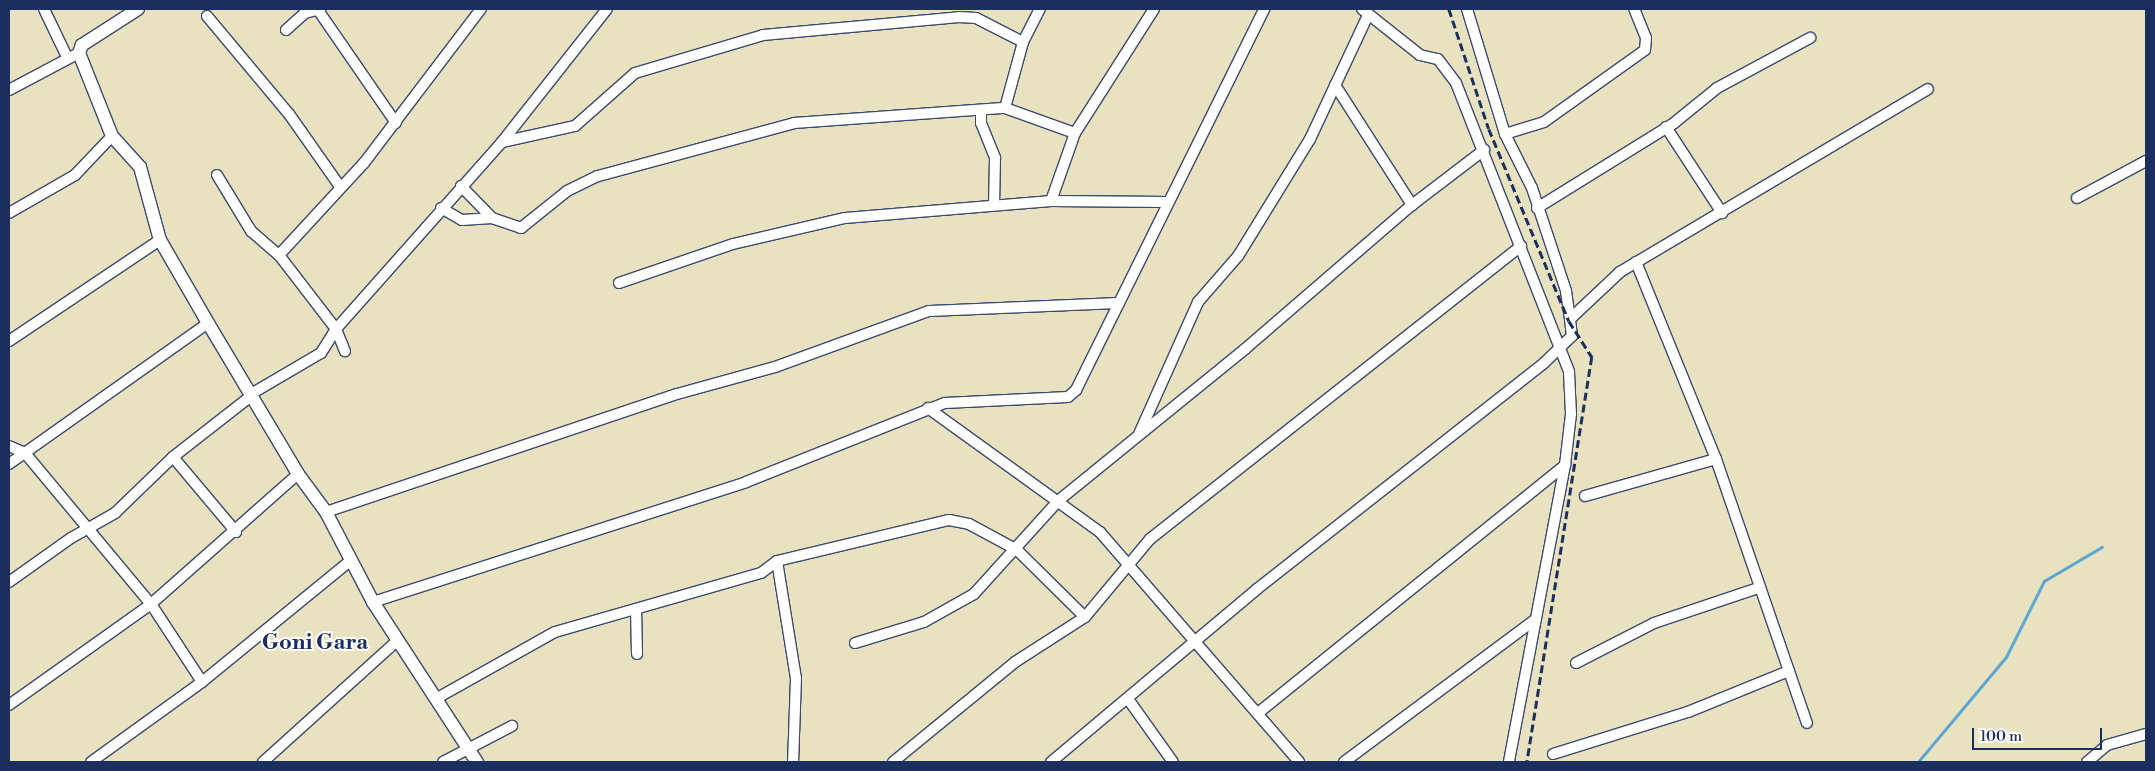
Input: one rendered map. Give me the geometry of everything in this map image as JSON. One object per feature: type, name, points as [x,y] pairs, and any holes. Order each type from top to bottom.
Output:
[{"type":"street","points":[[44,9],[74,56],[112,136],[140,168],[160,240],[298,474],[326,512],[373,602],[439,697],[474,757]]},
{"type":"street","points":[[9,90],[74,56],[82,45],[138,9]]},
{"type":"street","points":[[286,30],[305,13],[319,9],[396,123]]},
{"type":"street","points":[[279,255],[341,188],[396,123],[481,9]]},
{"type":"street","points":[[9,582],[88,528],[116,513],[173,457],[251,395],[321,353],[336,329],[403,258],[441,208],[502,142],[607,9]]},
{"type":"street","points":[[1005,108],[1023,42],[1040,9]]},
{"type":"street","points":[[1051,201],[1075,132],[1154,9]]},
{"type":"street","points":[[373,602],[746,482],[928,408],[967,400],[1068,397],[1076,390],[1120,303],[1264,9]]},
{"type":"street","points":[[1056,760],[1258,590],[1562,347],[1572,336],[1566,291],[1537,208],[1505,134],[1466,9]]},
{"type":"street","points":[[1505,134],[1544,122],[1645,50],[1646,38],[1634,9]]},
{"type":"street","points":[[1139,435],[1198,302],[1238,256],[1310,139],[1365,12],[1420,55],[1438,59],[1450,72],[1484,150],[1562,347],[1571,414],[1565,465],[1509,762]]},
{"type":"street","points":[[207,16],[289,114],[341,188]]},
{"type":"street","points":[[502,142],[575,126],[635,73],[763,34],[960,17],[976,18],[1023,42]]},
{"type":"street","points":[[1537,208],[1666,127],[1717,88],[1810,38]]},
{"type":"street","points":[[1335,85],[1412,204]]},
{"type":"street","points":[[1570,319],[1636,262],[1722,213],[1928,89]]},
{"type":"street","points":[[441,208],[462,220],[492,218],[521,228],[567,191],[598,176],[794,123],[1005,108],[1075,132]]},
{"type":"street","points":[[981,110],[981,124],[995,158],[994,205]]},
{"type":"street","points":[[1666,127],[1722,213]]},
{"type":"street","points":[[9,213],[74,175],[112,136]]},
{"type":"street","points":[[855,643],[950,611],[974,594],[1017,550],[1058,501],[1412,204],[1484,150]]},
{"type":"street","points":[[2077,198],[2146,161]]},
{"type":"street","points":[[217,175],[250,231],[279,255],[336,329],[345,351]]},
{"type":"street","points":[[461,186],[492,218]]},
{"type":"street","points":[[619,284],[803,225],[994,205],[1051,201],[1168,202]]},
{"type":"street","points":[[9,341],[160,240]]},
{"type":"street","points":[[893,762],[1015,662],[1085,617],[1150,539],[1521,246]]},
{"type":"street","points":[[1636,262],[1716,459],[1758,588],[1807,723]]},
{"type":"street","points":[[326,512],[677,394],[775,367],[929,311],[1120,303]]},
{"type":"street","points":[[9,463],[208,323]]},
{"type":"street","points":[[928,408],[1100,532],[1300,762]]},
{"type":"street","points":[[9,446],[25,453],[151,604],[202,682]]},
{"type":"street","points":[[173,457],[236,532]]},
{"type":"street","points":[[1586,496],[1716,459]]},
{"type":"street","points":[[1258,713],[1565,465]]},
{"type":"street","points":[[9,705],[151,604],[236,532],[298,474]]},
{"type":"street","points":[[439,697],[555,632],[761,573],[777,561],[949,520],[969,524],[1017,550],[1085,617]]},
{"type":"street","points":[[91,762],[202,682],[350,561]]},
{"type":"street","points":[[777,561],[796,678],[793,762]]},
{"type":"street","points":[[1576,663],[1654,623],[1758,588]]},
{"type":"street","points":[[636,609],[637,654]]},
{"type":"street","points":[[1344,762],[1536,619]]},
{"type":"street","points":[[263,762],[398,640]]},
{"type":"street","points":[[1553,754],[1688,712],[1789,671]]},
{"type":"street","points":[[1128,699],[1173,762]]},
{"type":"street","points":[[444,762],[474,757],[512,726]]},
{"type":"street","points":[[2087,762],[2107,746],[2146,734]]},
{"type":"waterway","points":[[1918,762],[2006,657],[2044,581],[2102,547]]},
{"type":"railway","points":[[1449,9],[1489,129],[1569,321],[1592,357],[1527,762]]},
{"type":"district","name":"Goni Gara","points":[[315,643]]}]
